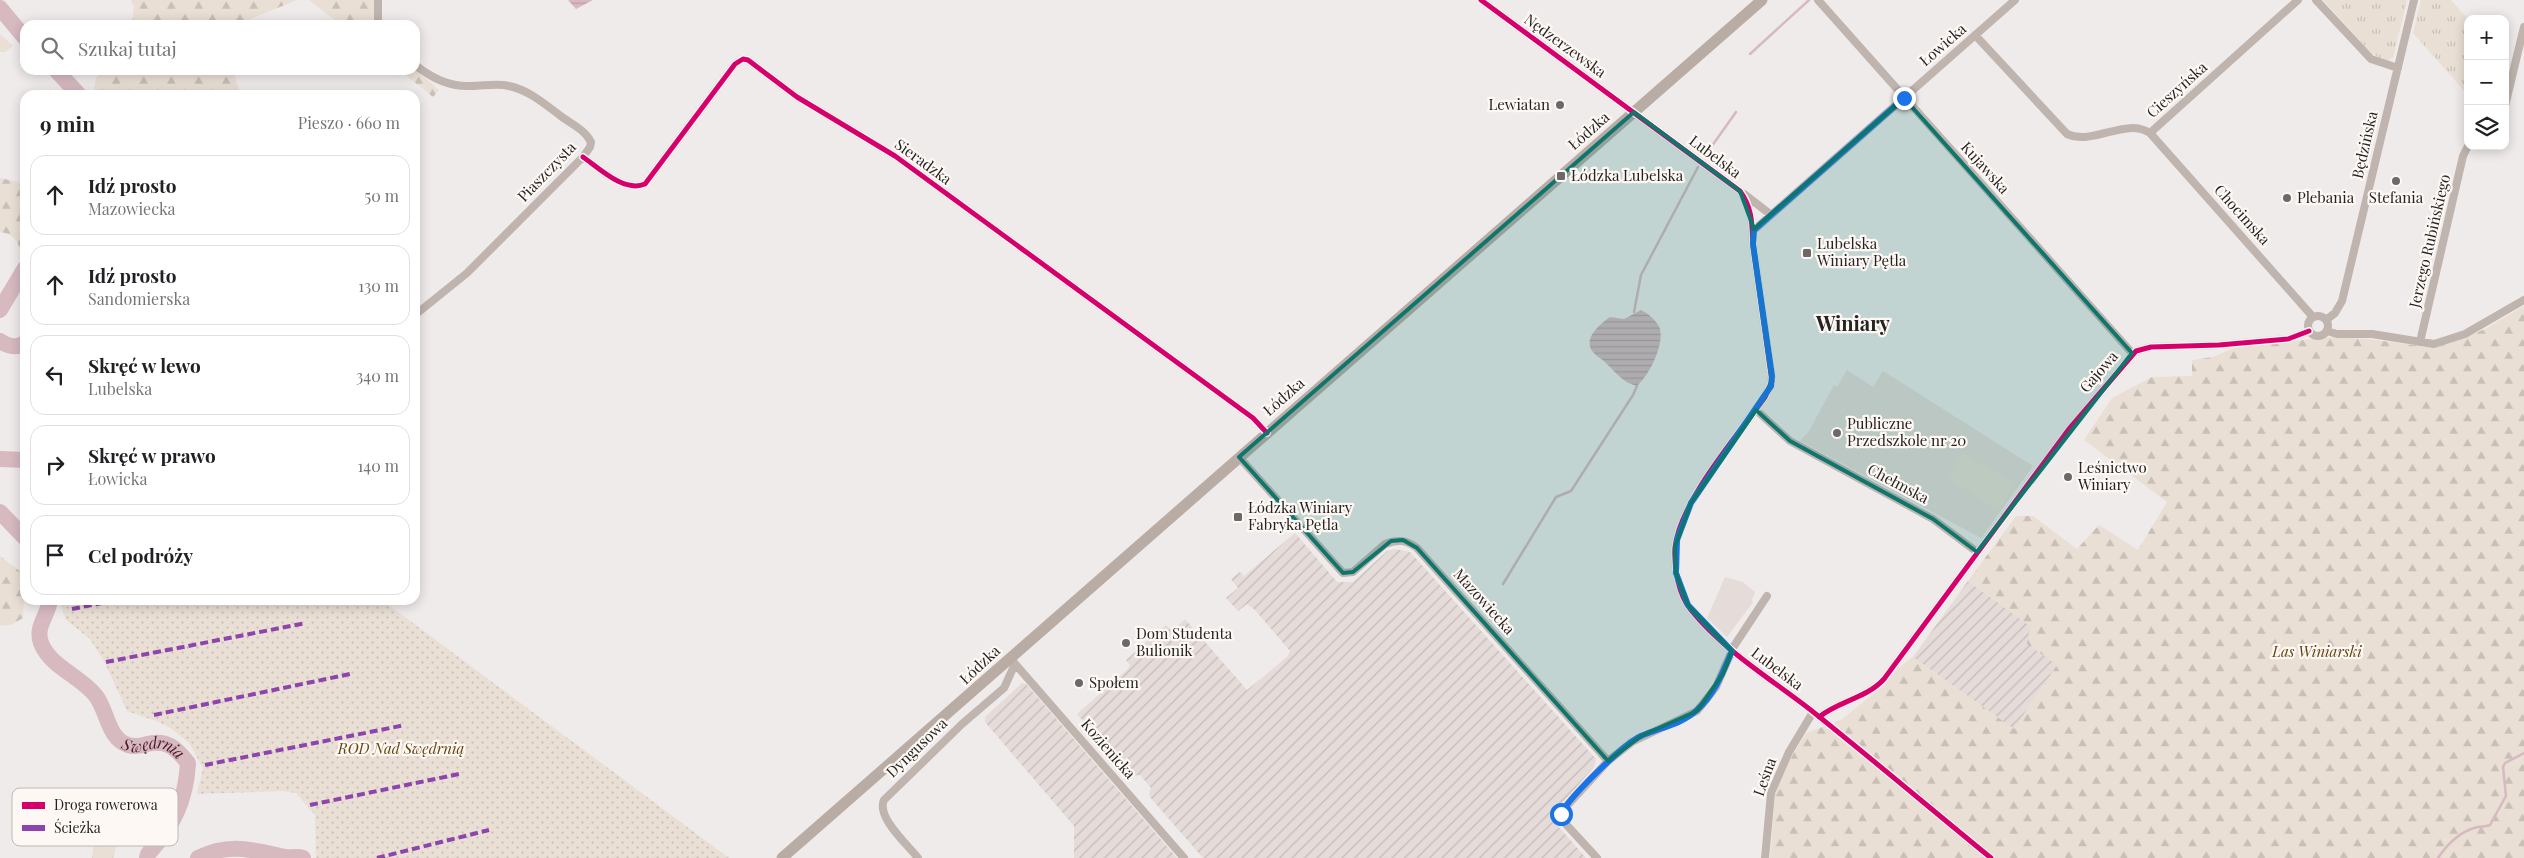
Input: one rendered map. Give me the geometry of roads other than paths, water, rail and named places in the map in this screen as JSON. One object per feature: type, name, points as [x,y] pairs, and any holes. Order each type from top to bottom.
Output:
[{"type":"main road","name":"Łódzka","points":[[782,858],[972,693],[1012,661],[1239,457],[1762,0]]},
{"type":"street","points":[[378,0],[378,20]]},
{"type":"street","name":"Nędzerzewska","points":[[1481,0],[1634,112]]},
{"type":"street","name":"Kujawska","points":[[1818,0],[2132,353]]},
{"type":"street","name":"Łowicka","points":[[1754,230],[2015,0]]},
{"type":"street","name":"Cieszyńska","points":[[1975,35],[2067,134],[2081,138],[2136,127],[2150,133],[2298,0]]},
{"type":"street","points":[[2316,0],[2371,59],[2398,68]]},
{"type":"street","name":"Będzińska","points":[[2326,320],[2336,313],[2342,301],[2414,0]]},
{"type":"street","points":[[2505,105],[2524,27]]},
{"type":"street","name":"Sieradzka","points":[[582,157],[627,186],[638,187],[645,184],[735,64],[743,59],[748,60],[797,97],[895,156],[1248,415],[1267,433]]},
{"type":"street","name":"Piaszczysta","points":[[420,69],[430,76],[450,85],[500,85],[527,93],[588,136],[590,147],[467,273],[420,311]]},
{"type":"street","name":"Lubelska","points":[[1634,112],[1740,191],[1746,200],[1754,230],[1753,244],[1772,381],[1769,391],[1691,503],[1679,531],[1676,547],[1676,573],[1688,605],[1732,651],[1816,714],[1991,858]]},
{"type":"street","name":"Chocimska","points":[[2150,133],[2313,317]]},
{"type":"street","name":"Jerzego Rubińskiego","points":[[2420,342],[2466,150]]},
{"type":"street","points":[[1740,191],[1770,214]]},
{"type":"street","points":[[2327,331],[2326,320],[2322,316],[2313,317],[2308,324],[2310,331],[2318,335],[2327,331],[2337,334],[2372,334],[2434,344],[2449,340],[2483,325],[2524,300]]},
{"type":"street","name":"Gajowa","points":[[1976,552],[2010,512],[2087,406],[2118,373],[2132,353],[2151,347],[2219,345],[2288,339],[2310,331]]},
{"type":"street","name":"Chełmska","points":[[1756,410],[1790,441],[1933,519],[1976,552]]},
{"type":"street","name":"Mazowiecka","points":[[1239,457],[1343,573],[1353,572],[1391,541],[1403,540],[1413,544],[1608,761]]},
{"type":"street","points":[[1816,714],[1867,693],[1879,684],[1976,552]]},
{"type":"street","points":[[1596,858],[1563,821],[1561,814],[1608,761],[1641,736],[1697,711],[1716,687],[1732,651],[1767,596]]},
{"type":"street","name":"Dyngusowa","points":[[918,858],[883,815],[882,805],[884,800],[962,724],[1004,688],[1012,661]]},
{"type":"street","name":"Kozienicka","points":[[1012,661],[1184,858]]},
{"type":"street","name":"Leśna","points":[[1765,858],[1771,793],[1786,758],[1816,714]]},
{"type":"waterway","points":[[1750,54],[1809,0]]},
{"type":"waterway","name":"Swędrnia","points":[[0,8],[20,32]]},
{"type":"waterway","name":"Swędrnia","points":[[61,75],[74,90]]},
{"type":"waterway","points":[[1707,153],[1736,112]]},
{"type":"waterway","points":[[1634,312],[1641,275],[1698,167]]},
{"type":"waterway","name":"Swędrnia","points":[[0,310],[20,276]]},
{"type":"waterway","name":"Swędrnia","points":[[0,341],[12,346],[20,345]]},
{"type":"waterway","points":[[1503,584],[1556,497],[1571,491],[1637,386]]},
{"type":"waterway","name":"Swędrnia","points":[[0,459],[20,460]]},
{"type":"waterway","name":"Swędrnia","points":[[0,512],[20,533]]},
{"type":"waterway","name":"Swędrnia","points":[[49,605],[41,626],[41,643],[52,659],[96,696],[116,737],[121,742],[131,746],[154,743],[166,744],[175,749],[188,763],[187,776],[178,809]]},
{"type":"waterway","points":[[2438,858],[2450,843],[2466,831],[2490,825],[2506,796],[2503,767],[2505,763],[2524,753]]},
{"type":"waterway","name":"Swędrnia","points":[[147,858],[155,846]]},
{"type":"waterway","name":"Swędrnia","points":[[198,858],[220,850],[231,849],[303,858]]},
{"type":"place","name":"Lewiatan","points":[[1560,105]]},
{"type":"place","name":"Łódzka Lubelska","points":[[1561,176]]},
{"type":"place","name":"Stefania","points":[[2396,181]]},
{"type":"place","name":"Plebania","points":[[2287,198]]},
{"type":"place","name":"Lubelska Winiary Pętla","points":[[1807,253]]},
{"type":"place","name":"Publiczne Przedszkole nr 20","points":[[1837,433]]},
{"type":"place","name":"Leśnictwo Winiary","points":[[2068,477]]},
{"type":"place","name":"Łódzka Winiary Fabryka Pętla","points":[[1238,517]]},
{"type":"place","name":"Dom Studenta Bulionik","points":[[1126,643]]},
{"type":"place","name":"Społem","points":[[1079,683]]},
{"type":"district","name":"Winiary","points":[[1853,324]]},
{"type":"park label","name":"Las Winiarski","points":[[2317,652]]},
{"type":"park label","name":"ROD Nad Swędrnią","points":[[401,749]]}]
